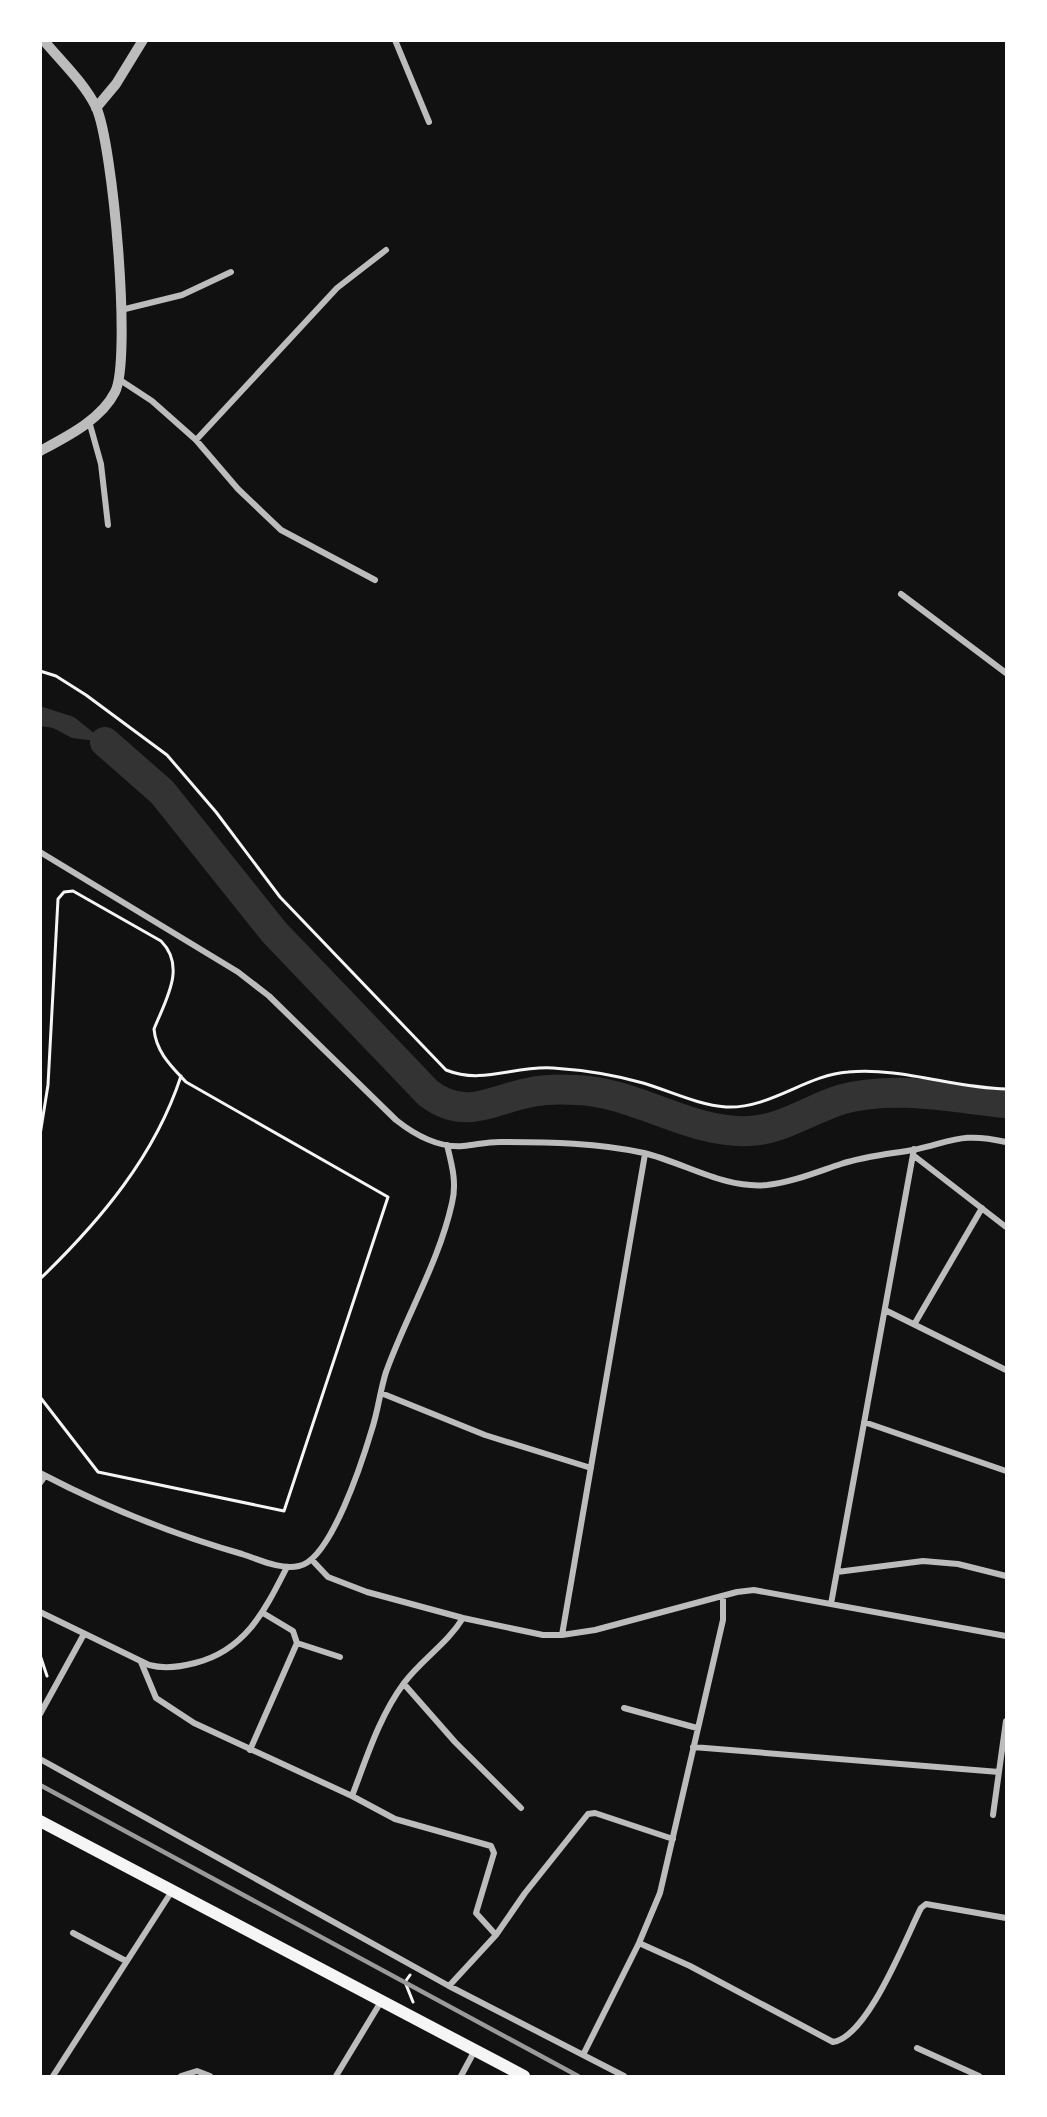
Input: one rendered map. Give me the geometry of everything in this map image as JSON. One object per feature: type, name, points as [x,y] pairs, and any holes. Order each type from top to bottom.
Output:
[{"type":"main road","points":[[40,1821],[172,1892],[382,1999],[524,2076]]},
{"type":"street","points":[[96,108],[116,84],[143,40]]},
{"type":"street","points":[[395,40],[429,122]]},
{"type":"street","points":[[40,451],[89,421],[106,406],[120,380],[123,337],[112,190],[96,108],[44,42]]},
{"type":"street","points":[[196,440],[338,288],[386,250]]},
{"type":"street","points":[[121,310],[182,295],[231,272]]},
{"type":"street","points":[[120,380],[152,401],[196,440],[238,489],[281,530],[375,580]]},
{"type":"street","points":[[89,421],[101,464],[108,525]]},
{"type":"street","points":[[901,594],[1006,673]]},
{"type":"street","points":[[40,852],[238,972],[269,996],[396,1120],[419,1136],[447,1145],[500,1142],[565,1143],[645,1154],[728,1181],[754,1186],[810,1175],[861,1158],[913,1152],[955,1138],[979,1136],[1006,1142]]},
{"type":"street","points":[[40,1484],[43,1475],[166,1530],[287,1567],[299,1566],[312,1560],[325,1543],[348,1495],[372,1430],[386,1373],[433,1259],[453,1202],[454,1183],[447,1145]]},
{"type":"street","points":[[913,1152],[1006,1227]]},
{"type":"street","points":[[831,1604],[913,1152]]},
{"type":"street","points":[[562,1635],[645,1154]]},
{"type":"street","points":[[915,1323],[982,1208]]},
{"type":"street","points":[[885,1310],[1006,1370]]},
{"type":"street","points":[[381,1393],[485,1435],[591,1468]]},
{"type":"street","points":[[864,1422],[1006,1471]]},
{"type":"street","points":[[312,1560],[323,1574],[350,1586],[463,1618],[532,1634],[562,1635],[619,1624],[754,1590],[1006,1636]]},
{"type":"street","points":[[837,1572],[923,1561],[958,1564],[1006,1576]]},
{"type":"street","points":[[40,1612],[141,1662],[155,1667],[178,1667],[217,1656],[244,1637],[263,1612],[287,1567]]},
{"type":"street","points":[[583,2055],[639,1943],[660,1893],[723,1620],[723,1596]]},
{"type":"street","points":[[249,1750],[297,1643],[292,1631],[263,1612]]},
{"type":"street","points":[[351,1796],[376,1731],[404,1684],[447,1642],[463,1618]]},
{"type":"street","points":[[40,1714],[84,1634]]},
{"type":"street","points":[[297,1643],[340,1657]]},
{"type":"street","points":[[141,1662],[148,1682],[161,1703],[194,1723],[395,1819],[491,1846],[494,1853],[476,1912],[496,1935]]},
{"type":"street","points":[[404,1684],[454,1742],[521,1808]]},
{"type":"street","points":[[624,1708],[697,1728]]},
{"type":"street","points":[[993,1815],[1006,1721]]},
{"type":"street","points":[[693,1747],[999,1773]]},
{"type":"street","points":[[40,1759],[416,1965],[450,1986],[624,2076]]},
{"type":"street","points":[[450,1986],[496,1935],[525,1893],[588,1814],[595,1813],[673,1839]]},
{"type":"street","points":[[53,2076],[172,1892]]},
{"type":"street","points":[[639,1943],[690,1966],[833,2042],[855,2027],[884,1987],[921,1908],[926,1904],[1006,1918]]},
{"type":"street","points":[[73,1934],[126,1961]]},
{"type":"street","points":[[336,2076],[382,1999]]},
{"type":"street","points":[[917,2048],[979,2076]]},
{"type":"street","points":[[461,2076],[475,2049]]},
{"type":"street","points":[[181,2076],[197,2071],[210,2076]]},
{"type":"path","points":[[40,672],[56,676],[102,705],[167,755],[211,804],[280,897],[446,1070],[462,1076],[481,1077],[525,1068],[576,1070],[641,1082],[727,1107],[754,1104],[804,1084],[847,1072],[876,1071],[1006,1089]]},
{"type":"path","points":[[40,1135],[48,1085],[58,898],[64,892],[73,891],[161,941],[168,948],[174,969],[173,977],[154,1029],[159,1050],[181,1076],[205,1095],[388,1197],[284,1510],[98,1472],[40,1397]]},
{"type":"path","points":[[40,1279],[93,1224],[139,1163],[172,1101],[181,1076]]},
{"type":"path","points":[[40,1655],[47,1676],[55,1687]]},
{"type":"path","points":[[416,1965],[405,1982],[417,2018]]},
{"type":"shaded area","points":[[40,706],[74,717],[105,742],[72,738],[53,728],[41,726]]},
{"type":"waterway","points":[[105,742],[162,792],[274,932],[428,1093],[442,1102],[467,1107],[538,1091],[599,1092],[706,1126],[749,1131],[773,1127],[831,1103],[863,1095],[925,1094],[1006,1103]]},
{"type":"railway","points":[[40,1785],[578,2076]]}]
